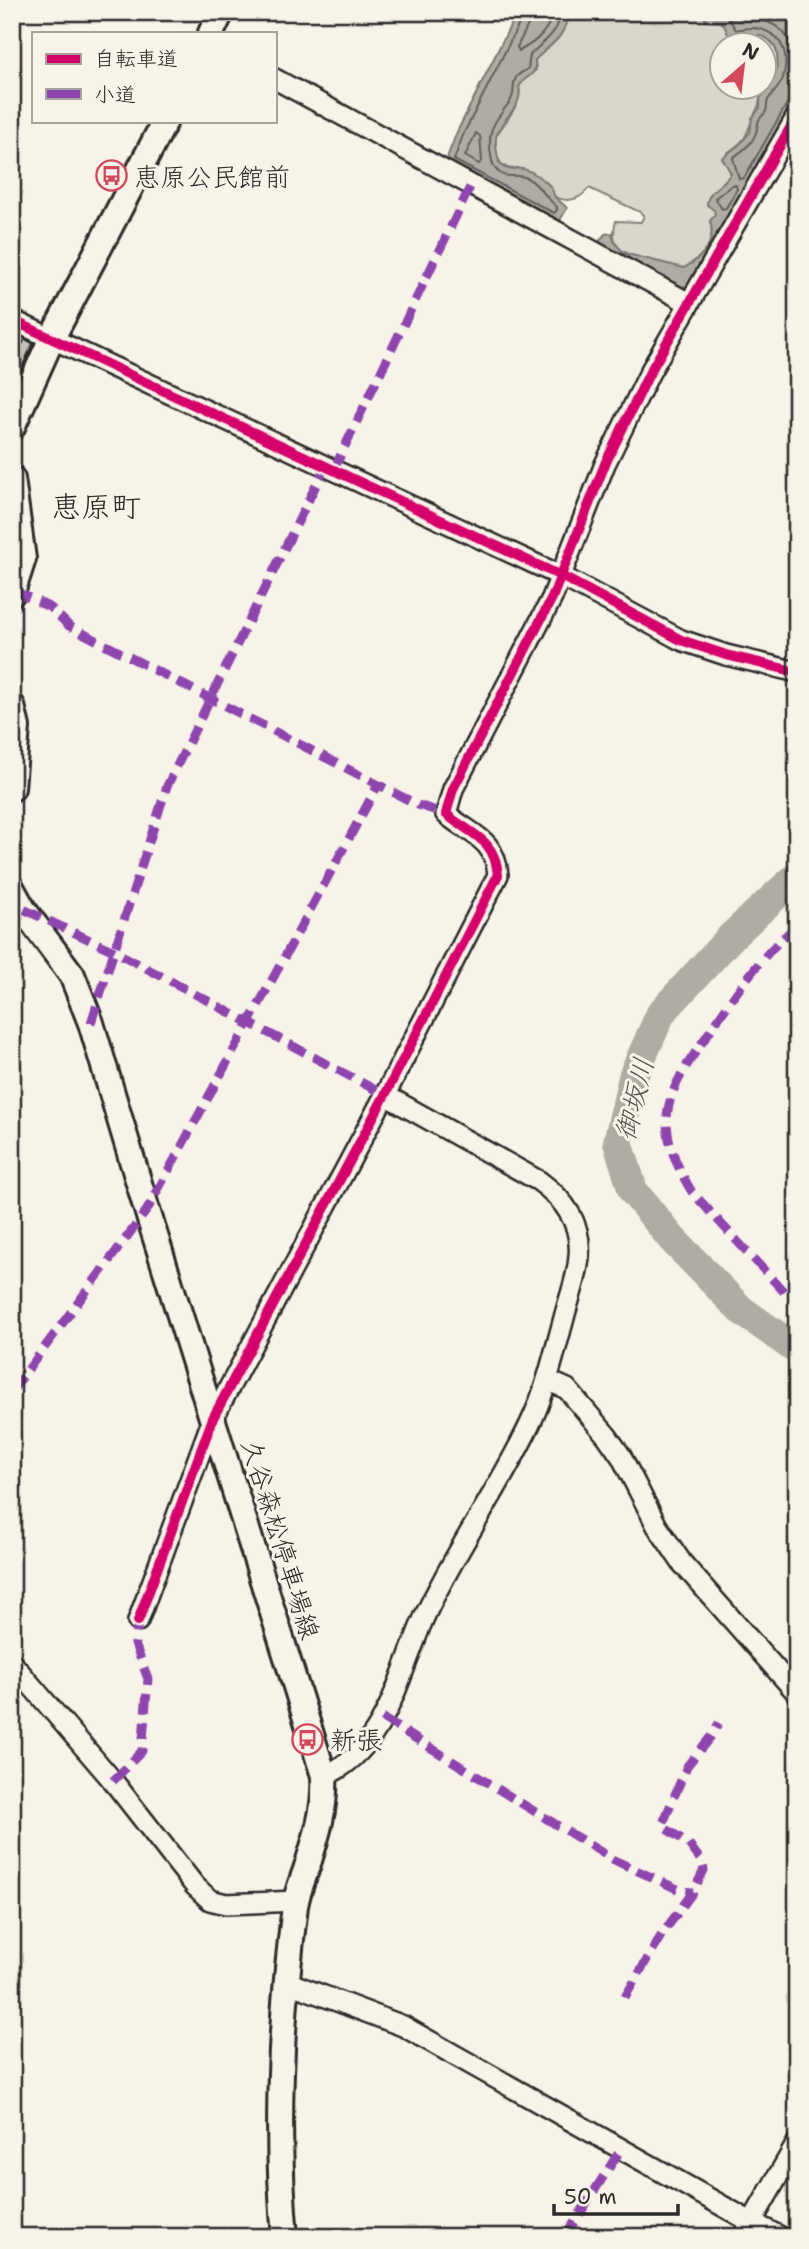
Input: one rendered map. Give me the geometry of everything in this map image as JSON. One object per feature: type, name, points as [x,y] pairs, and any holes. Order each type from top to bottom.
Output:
[{"type":"main road","points":[[211,32],[220,12]]},
{"type":"main road","points":[[12,427],[51,340],[164,122]]},
{"type":"main road","points":[[12,479],[18,555],[12,593]]},
{"type":"main road","points":[[12,706],[17,727],[12,788]]},
{"type":"main road","name":"久谷森松停車場線","points":[[12,889],[23,909],[72,975],[91,1023],[324,1776],[325,1799],[319,1828],[296,1901],[281,2047],[282,2208],[285,2237]]},
{"type":"street","points":[[276,80],[689,303]]},
{"type":"street","points":[[138,1620],[213,1419],[385,1096],[498,875],[496,859],[488,844],[446,814],[453,789],[561,576],[606,464],[650,372],[797,116]]},
{"type":"street","points":[[12,320],[561,576],[681,640],[726,655],[797,672]]},
{"type":"street","points":[[324,1776],[341,1769],[354,1759],[373,1735],[395,1695],[416,1637],[442,1582],[531,1423],[547,1380],[580,1256],[578,1233],[570,1212],[558,1195],[539,1181],[385,1096]]},
{"type":"street","points":[[547,1380],[567,1389],[607,1436],[621,1456],[657,1526],[682,1563],[797,1693]]},
{"type":"street","points":[[12,1663],[113,1781],[195,1886],[210,1900],[226,1904],[296,1901]]},
{"type":"street","points":[[287,1982],[403,2026],[747,2229],[781,2237]]},
{"type":"street","points":[[747,2229],[797,2143]]},
{"type":"shaded area","points":[[570,12],[703,12],[702,17],[722,23],[727,29],[728,32],[708,32],[708,102],[759,102],[744,139],[727,153],[727,164],[731,173],[720,192],[715,215],[710,221],[710,242],[697,259],[684,268],[634,256],[617,245],[614,239],[616,221],[641,222],[644,216],[640,212],[589,188],[571,200],[553,196],[517,168],[511,169],[501,164],[496,148],[496,136],[516,105],[519,87],[525,78],[536,70],[535,60],[557,40]]},
{"type":"water","points":[[517,12],[570,12],[560,35],[535,60],[534,71],[519,87],[517,103],[496,137],[499,162],[502,166],[507,169],[523,169],[538,176],[551,187],[555,197],[567,208],[558,224],[447,163],[457,132]]},
{"type":"water","points":[[703,12],[797,12],[797,101],[693,279],[686,286],[678,288],[600,247],[600,240],[605,234],[612,233],[614,241],[623,253],[684,268],[697,259],[710,242],[710,221],[715,215],[714,210],[707,205],[708,199],[731,173],[722,158],[750,132],[752,118],[760,108],[760,102],[778,102],[778,32],[727,32],[723,22],[706,21]]},
{"type":"building","points":[[25,339],[33,343],[12,390],[12,353],[16,355]]},
{"type":"waterway","name":"御坂川","points":[[797,876],[732,936],[661,1013],[634,1074],[618,1142],[633,1191],[672,1239],[741,1310],[797,1350]]},
{"type":"marked path","points":[[333,471],[471,185]]},
{"type":"marked path","points":[[91,1023],[167,786],[325,467]]},
{"type":"marked path","points":[[13,590],[51,608],[69,626],[418,805],[446,814]]},
{"type":"marked path","points":[[12,1391],[147,1210],[378,785]]},
{"type":"marked path","points":[[12,932],[23,909],[114,951],[385,1095]]},
{"type":"marked path","points":[[797,926],[771,950],[748,977],[690,1061],[670,1099],[667,1121],[673,1153],[692,1192],[797,1306]]},
{"type":"marked path","points":[[113,1781],[142,1751],[148,1679],[135,1644],[138,1621]]},
{"type":"marked path","points":[[382,1718],[614,1860],[682,1891],[693,1892]]},
{"type":"marked path","points":[[625,1997],[662,1934],[693,1892],[704,1870],[702,1862],[688,1843],[665,1828],[663,1823],[687,1766],[719,1723]]},
{"type":"marked path","points":[[565,2237],[621,2149]]},
{"type":"cycle path","points":[[138,1621],[213,1418],[385,1095],[498,875],[496,863],[487,845],[446,814],[453,789],[552,598],[605,464],[650,372],[797,116]]},
{"type":"cycle path","points":[[12,320],[561,576],[681,640],[726,655],[797,672]]},
{"type":"place","name":"恵原公民館前","points":[[111,176]]},
{"type":"place","name":"新張","points":[[307,1739]]},
{"type":"district","name":"恵原町","points":[[96,506]]}]
